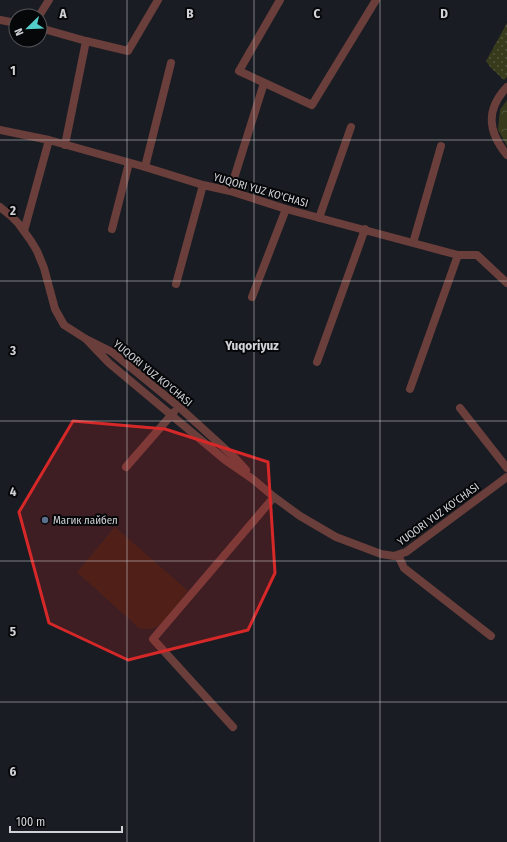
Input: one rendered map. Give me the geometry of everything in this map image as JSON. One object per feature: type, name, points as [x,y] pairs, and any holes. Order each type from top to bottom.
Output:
[{"type":"street","points":[[48,30],[128,51],[158,0]]},
{"type":"street","points":[[280,0],[239,71],[312,105],[376,0]]},
{"type":"street","points":[[65,145],[86,41]]},
{"type":"street","points":[[145,167],[171,63]]},
{"type":"street","points":[[230,191],[264,83]]},
{"type":"street","points":[[507,87],[496,101],[492,121],[494,136],[507,156]]},
{"type":"street","points":[[319,218],[350,128]]},
{"type":"street","name":"YUQORI YUZ KO'CHASI","points":[[0,130],[49,140],[203,185],[230,191],[286,209],[365,229],[412,243],[458,255],[478,255],[507,284]]},
{"type":"street","points":[[24,231],[49,140]]},
{"type":"street","points":[[412,243],[441,146]]},
{"type":"street","points":[[112,229],[129,163]]},
{"type":"street","points":[[176,284],[203,185]]},
{"type":"street","name":"YUQORI YUZ KO'CHASI","points":[[0,208],[18,223],[37,251],[44,268],[55,309],[64,325],[86,339],[112,352],[179,407],[235,458],[254,480]]},
{"type":"street","points":[[252,297],[286,209]]},
{"type":"street","points":[[317,362],[365,229]]},
{"type":"street","points":[[410,389],[458,255]]},
{"type":"street","name":"YUQORI YUZ KO'CHASI","points":[[86,339],[109,363],[225,460],[254,480],[300,516],[336,537],[381,554],[388,556],[406,552],[507,477]]},
{"type":"street","points":[[126,467],[179,407]]},
{"type":"street","points":[[460,408],[507,468]]},
{"type":"street","points":[[233,727],[153,639],[274,497]]},
{"type":"street","points":[[398,555],[404,568],[491,636]]},
{"type":"highlighted area","points":[[73,421],[165,429],[268,462],[275,573],[248,630],[128,660],[49,623],[19,512]]},
{"type":"shaded area","points":[[115,527],[188,591],[164,621],[157,627],[150,629],[139,628],[77,572]]},
{"type":"green space","points":[[507,23],[507,77],[504,80],[486,61]]},
{"type":"green space","points":[[507,100],[507,146],[498,130],[500,110]]},
{"type":"place","name":"Магик лайбел","points":[[45,520]]},
{"type":"district","name":"Yuqoriyuz","points":[[252,345]]}]
